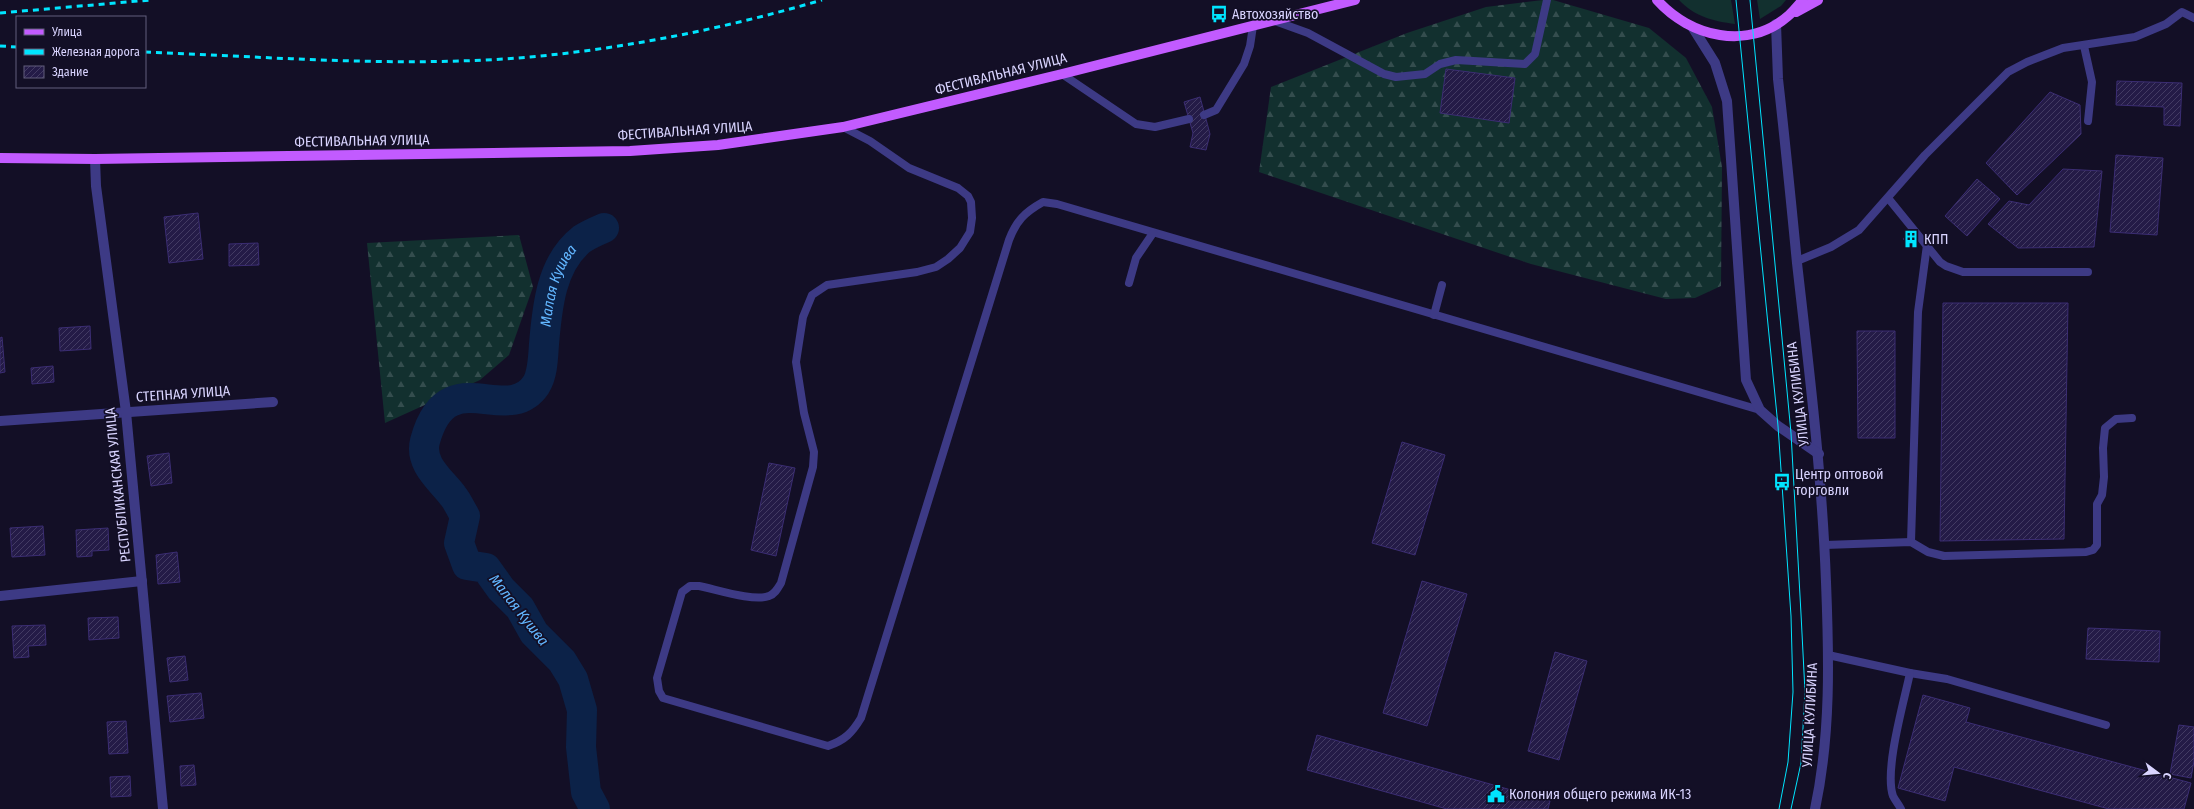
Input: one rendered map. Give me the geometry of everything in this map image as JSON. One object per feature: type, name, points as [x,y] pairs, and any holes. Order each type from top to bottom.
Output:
[{"type":"main road","name":"ФЕСТИВАЛЬНАЯ УЛИЦА","points":[[0,158],[630,151],[718,145],[843,127],[1062,74],[1355,0]]},
{"type":"main road","points":[[1657,0],[1674,17],[1693,28],[1718,36],[1753,33],[1776,24],[1818,0]]},
{"type":"main road","points":[[1788,16],[1803,0]]},
{"type":"street","name":"УЛИЦА КУЛИБИНА","points":[[1776,24],[1778,79],[1819,454],[1825,545],[1828,655],[1827,717],[1823,762],[1815,809]]},
{"type":"street","points":[[1693,28],[1715,63],[1727,100],[1746,380],[1760,410],[1778,426],[1819,454]]},
{"type":"street","name":"РЕСПУБЛИКАНСКАЯ УЛИЦА","points":[[95,158],[96,186],[126,412],[162,809]]},
{"type":"street","name":"СТЕПНАЯ УЛИЦА","points":[[0,421],[273,402]]},
{"type":"street","points":[[0,596],[142,581]]},
{"type":"lane","points":[[1272,20],[1308,33],[1384,74],[1396,77],[1425,74],[1440,64],[1456,60],[1525,64],[1534,54],[1547,0]]},
{"type":"lane","points":[[1797,262],[1831,247],[1859,230],[1925,155],[2008,72],[2046,54],[2063,48],[2135,37],[2166,24],[2182,12],[2194,18]]},
{"type":"lane","points":[[1204,115],[1216,110],[1244,64],[1250,46],[1253,26]]},
{"type":"lane","points":[[2084,46],[2092,82],[2088,121]]},
{"type":"lane","points":[[1062,74],[1136,124],[1155,127],[1189,119]]},
{"type":"lane","points":[[843,127],[870,141],[908,168],[958,188],[968,196],[972,208],[970,232],[960,248],[948,260],[936,267],[917,272],[827,285],[812,295],[803,317],[796,362],[803,405],[814,452],[813,467],[781,583],[776,591],[769,597],[755,598],[699,586],[690,586],[682,592],[657,678],[659,690],[663,698],[828,746],[841,741],[852,733],[862,718],[1015,226],[1021,217],[1043,202],[1057,204],[1760,410]]},
{"type":"lane","points":[[1888,198],[1934,255],[1946,266],[1963,272],[2088,272]]},
{"type":"lane","points":[[1129,283],[1136,258],[1153,233]]},
{"type":"lane","points":[[1911,542],[1918,312],[1927,245]]},
{"type":"lane","points":[[1434,315],[1442,285]]},
{"type":"lane","points":[[1825,545],[1911,542],[1928,552],[1944,556],[2086,552],[2093,550],[2097,545],[2097,504],[2102,495],[2104,477],[2103,448],[2105,428],[2116,419],[2132,418]]},
{"type":"lane","points":[[1828,655],[1910,673],[1947,679],[2106,725]]},
{"type":"lane","points":[[1901,809],[1893,796],[1890,780],[1893,756],[1910,673]]},
{"type":"green space","points":[[1553,0],[1649,28],[1686,58],[1712,107],[1722,167],[1721,286],[1695,298],[1666,299],[1531,264],[1259,172],[1271,87],[1407,33],[1486,7]]},
{"type":"green space","points":[[1679,0],[1731,0],[1735,24],[1719,21],[1698,14],[1685,6]]},
{"type":"green space","points":[[1757,0],[1786,0],[1781,6],[1760,19]]},
{"type":"green space","points":[[519,235],[533,287],[509,355],[480,380],[385,423],[367,243]]},
{"type":"building","points":[[1446,69],[1515,78],[1509,123],[1440,113]]},
{"type":"building","points":[[2117,81],[2182,83],[2180,126],[2164,125],[2164,107],[2116,105]]},
{"type":"building","points":[[2050,92],[2080,105],[2081,134],[2017,195],[1986,163]]},
{"type":"building","points":[[1200,97],[1210,134],[1206,150],[1190,147],[1193,133],[1184,102]]},
{"type":"building","points":[[2116,155],[2163,158],[2157,235],[2110,232]]},
{"type":"building","points":[[2063,169],[2102,171],[2094,247],[2018,248],[1988,224],[2009,201],[2029,205]]},
{"type":"building","points":[[1977,179],[2000,199],[1967,236],[1945,216]]},
{"type":"building","points":[[198,213],[203,259],[169,263],[164,217]]},
{"type":"building","name":"КПП","points":[[1910,231],[1919,240],[1911,247],[1903,239]]},
{"type":"building","points":[[258,243],[259,265],[229,266],[229,244]]},
{"type":"building","points":[[1943,303],[2068,303],[2064,539],[1940,541]]},
{"type":"building","points":[[90,326],[91,349],[60,351],[59,328]]},
{"type":"building","points":[[1857,331],[1895,331],[1895,438],[1858,438]]},
{"type":"building","points":[[2,337],[5,372],[0,373],[0,338]]},
{"type":"building","points":[[53,366],[54,382],[32,384],[31,368]]},
{"type":"building","points":[[1402,442],[1445,455],[1415,555],[1372,543]]},
{"type":"building","points":[[169,453],[172,483],[151,486],[147,456]]},
{"type":"building","points":[[769,463],[795,468],[776,556],[751,550]]},
{"type":"building","points":[[43,526],[45,555],[12,557],[10,528]]},
{"type":"building","points":[[108,528],[109,550],[92,551],[92,556],[77,557],[76,530]]},
{"type":"building","points":[[177,552],[180,582],[158,584],[156,555]]},
{"type":"building","points":[[1422,581],[1467,594],[1427,726],[1383,713]]},
{"type":"building","points":[[118,617],[119,638],[89,640],[88,618]]},
{"type":"building","points":[[45,625],[46,645],[28,646],[29,657],[14,658],[12,626]]},
{"type":"building","points":[[2088,628],[2160,631],[2159,662],[2086,659]]},
{"type":"building","points":[[1555,652],[1587,661],[1559,760],[1528,751]]},
{"type":"building","points":[[185,656],[188,680],[170,682],[167,658]]},
{"type":"building","points":[[201,693],[204,718],[170,722],[167,696]]},
{"type":"building","points":[[1923,695],[1970,708],[1966,722],[2191,783],[2184,809],[2109,809],[1954,767],[1945,801],[1898,788]]},
{"type":"building","points":[[126,721],[128,753],[109,754],[107,722]]},
{"type":"building","points":[[2179,725],[2194,727],[2194,761],[2191,778],[2170,774]]},
{"type":"building","points":[[1317,735],[1550,801],[1548,809],[1447,809],[1307,770]]},
{"type":"building","points":[[194,765],[196,785],[181,786],[180,766]]},
{"type":"building","points":[[130,776],[131,796],[111,797],[110,777]]},
{"type":"waterway","name":"Малая Кушва","points":[[595,809],[586,792],[581,747],[582,710],[573,679],[562,661],[534,633],[520,608],[501,589],[486,568],[467,565],[459,543],[465,516],[455,498],[432,471],[425,457],[424,449],[425,441],[435,417],[448,404],[462,399],[478,398],[510,400],[524,396],[536,385],[540,376],[542,365],[549,301],[557,273],[563,260],[582,239],[604,228]]},
{"type":"tram line","points":[[1736,0],[1778,426],[1791,616],[1793,692],[1788,762],[1779,809]]},
{"type":"tram line","points":[[1750,0],[1791,433],[1805,692],[1801,763],[1791,809]]},
{"type":"railway","points":[[0,13],[150,0]]},
{"type":"railway","points":[[146,52],[386,62],[434,62],[530,57],[604,48],[677,36],[822,0]]},
{"type":"railway","points":[[0,46],[16,47]]},
{"type":"place","name":"Автохозяйство","points":[[1219,14]]},
{"type":"place","name":"КПП","points":[[1911,239]]},
{"type":"place","name":"Центр оптовой торговли","points":[[1782,482]]},
{"type":"place","name":"Колония общего режима ИК-13","points":[[1496,794]]}]
